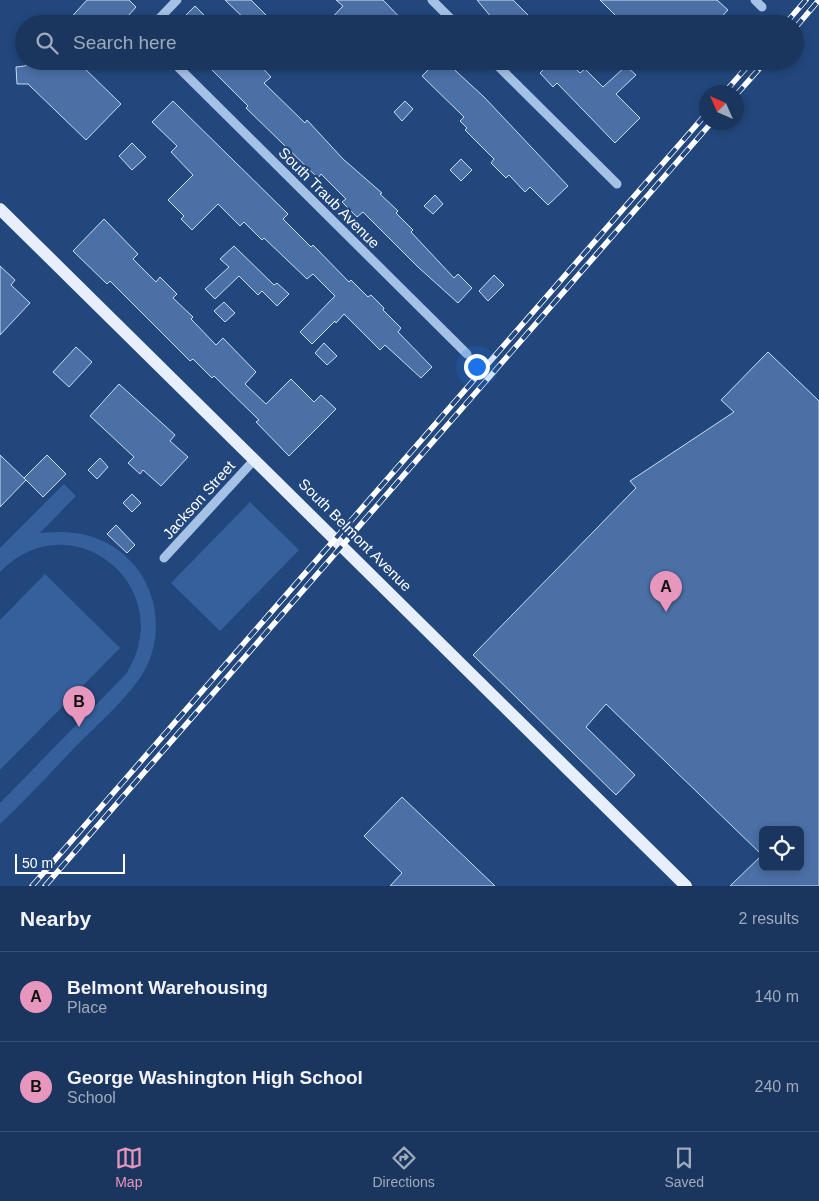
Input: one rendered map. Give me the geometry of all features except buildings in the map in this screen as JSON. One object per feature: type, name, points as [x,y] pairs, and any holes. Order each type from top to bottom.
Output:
[{"type":"main road","name":"South Belmont Avenue","points":[[0,209],[686,886]]},
{"type":"street","points":[[163,15],[177,0]]},
{"type":"street","points":[[432,0],[447,15]]},
{"type":"street","points":[[755,0],[762,7]]},
{"type":"street","name":"South Traub Avenue","points":[[181,70],[467,354]]},
{"type":"street","points":[[502,70],[617,184]]},
{"type":"street","name":"Jackson Street","points":[[164,558],[255,459]]},
{"type":"shaded area","points":[[64,484],[76,496],[40,533],[67,532],[92,537],[104,541],[125,556],[144,579],[150,593],[156,624],[155,639],[145,669],[137,682],[116,707],[0,824],[0,803],[126,674],[139,642],[140,611],[129,584],[110,563],[86,549],[57,545],[28,552],[0,572],[0,548]]},
{"type":"shaded area","points":[[250,502],[299,550],[220,631],[171,583]]},
{"type":"shaded area","points":[[45,574],[120,648],[0,770],[0,620]]},
{"type":"railway","points":[[793,15],[806,0]]},
{"type":"railway","points":[[804,18],[819,0]]},
{"type":"railway","points":[[731,85],[744,70]]},
{"type":"railway","points":[[744,86],[758,70]]},
{"type":"railway","points":[[32,886],[699,122]]},
{"type":"railway","points":[[45,886],[705,130]]},
{"type":"place","name":"Belmont Warehousing","points":[[666,612]]},
{"type":"place","name":"George Washington High School","points":[[79,727]]}]
